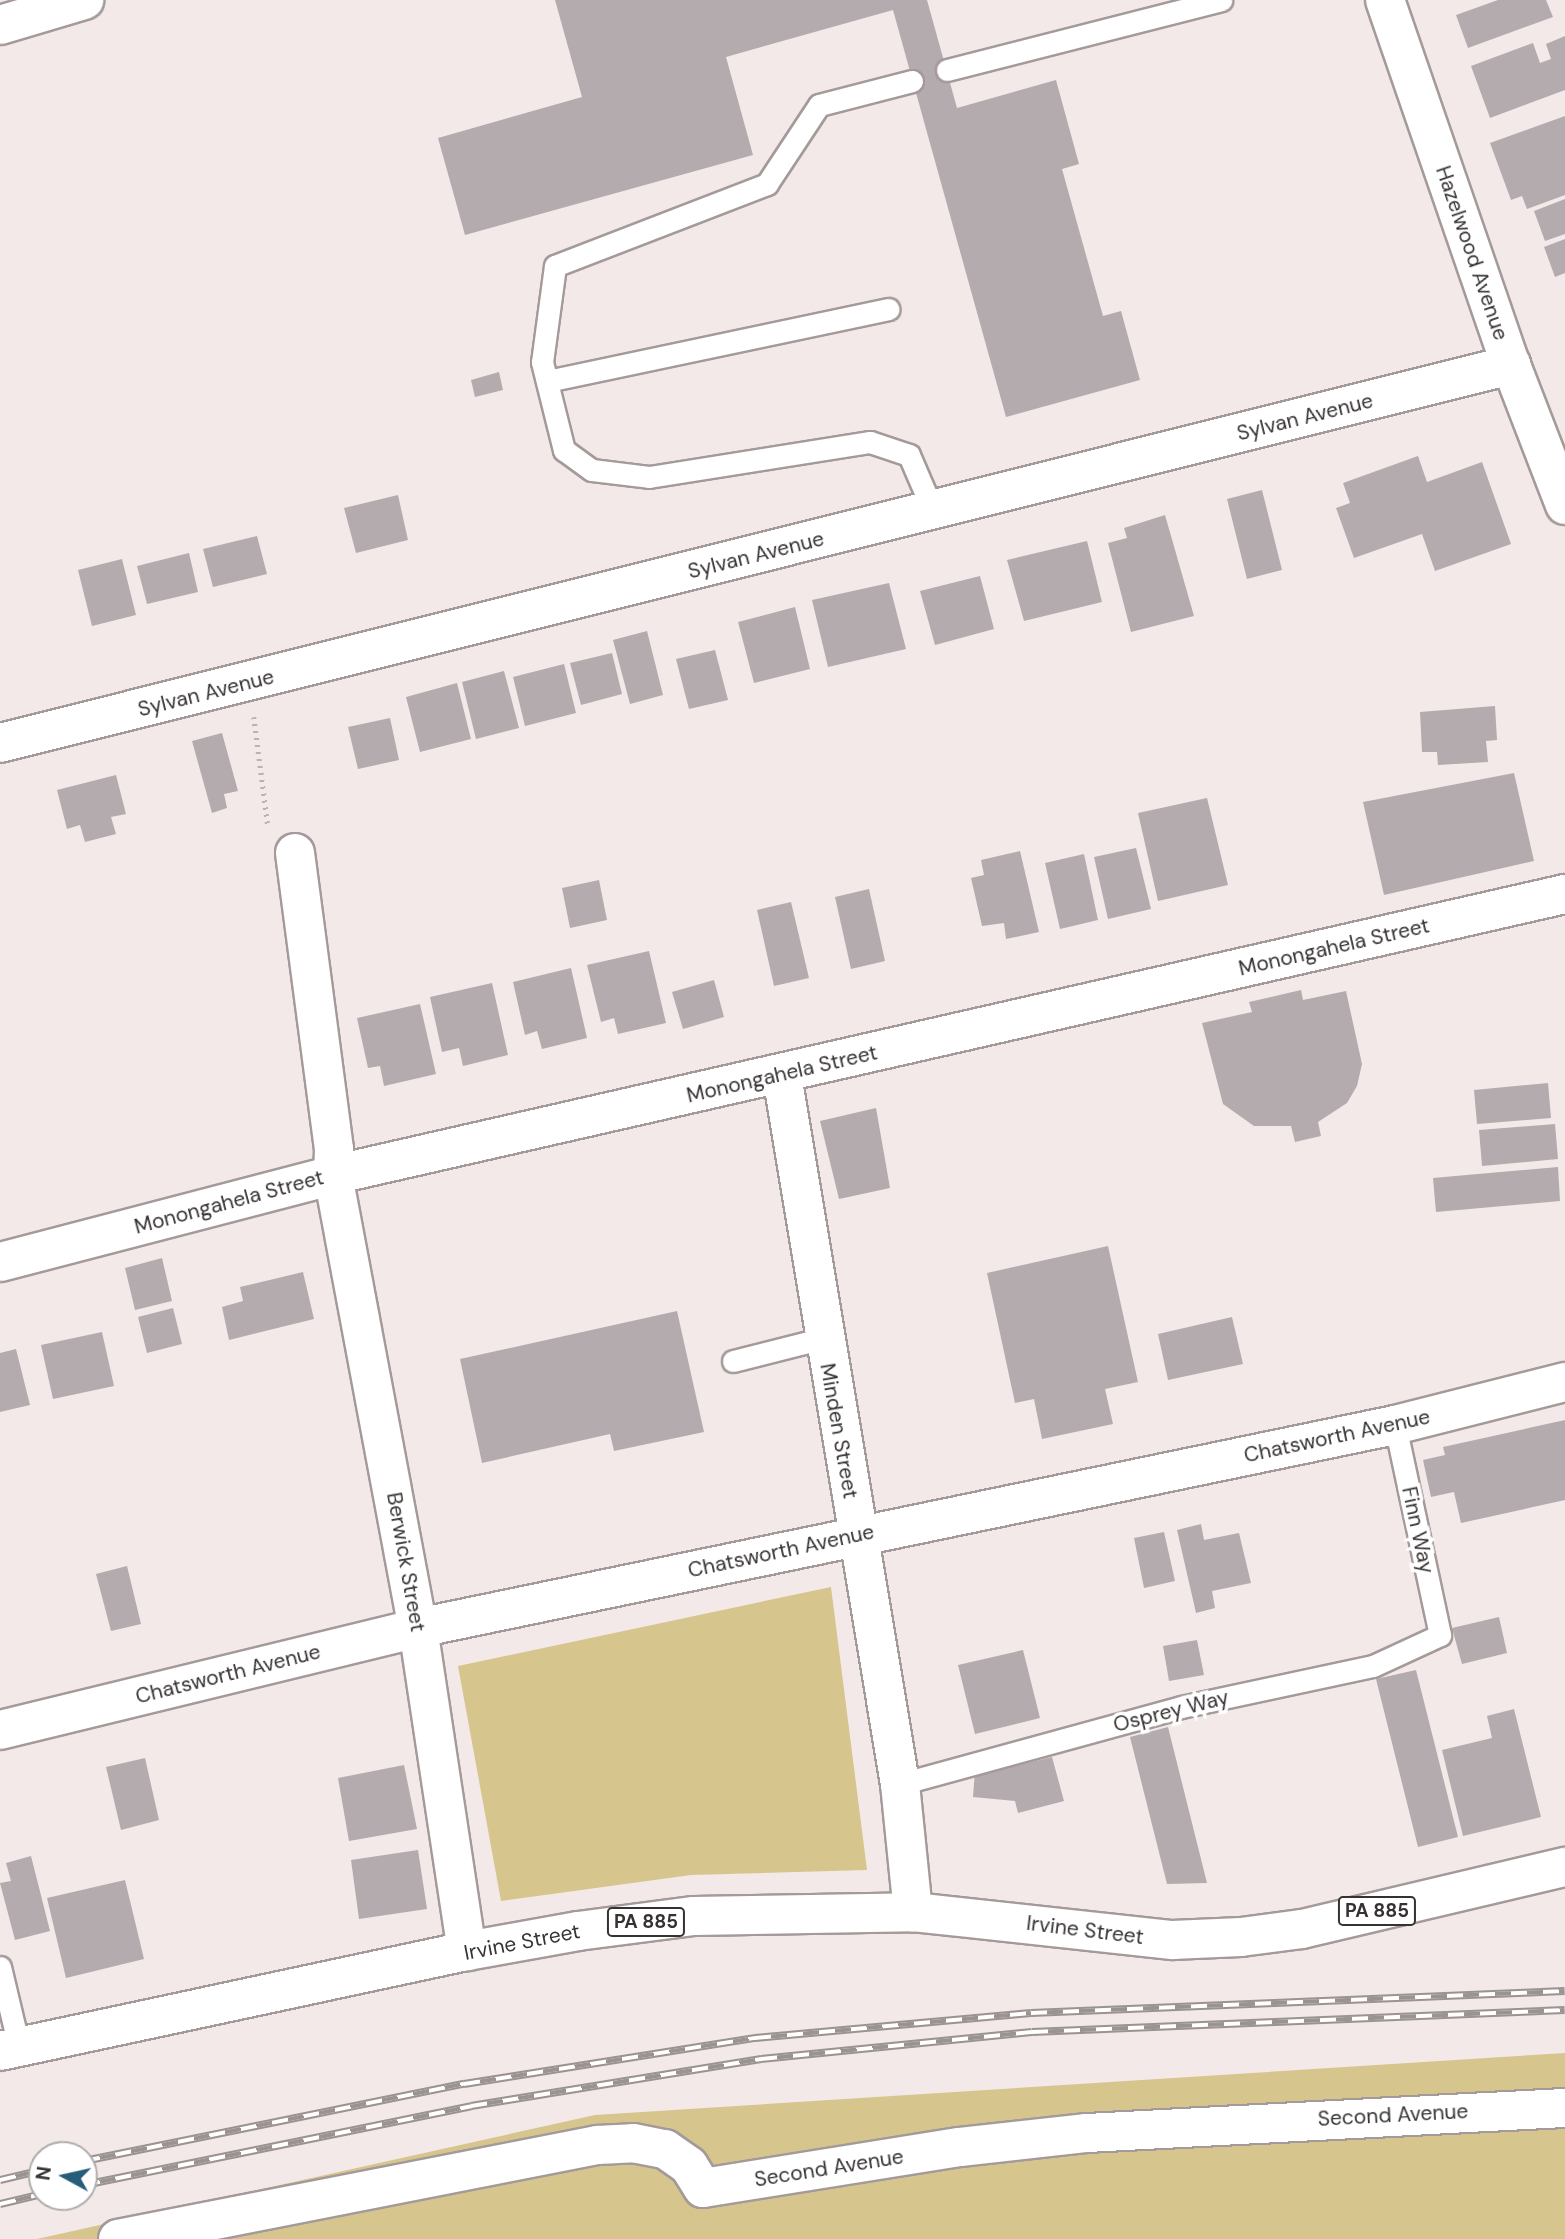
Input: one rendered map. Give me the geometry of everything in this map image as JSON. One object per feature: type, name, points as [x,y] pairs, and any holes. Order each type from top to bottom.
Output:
[{"type":"street","points":[[0,25],[85,0]]},
{"type":"street","name":"Hazelwood Avenue","points":[[1385,0],[1511,365],[1565,505]]},
{"type":"street","name":"Sylvan Avenue","points":[[0,743],[1511,365]]},
{"type":"street","name":"Berwick Street","points":[[295,853],[334,1149],[333,1175],[418,1628],[467,1951]]},
{"type":"street","name":"Monongahela Street","points":[[0,1262],[333,1175],[782,1075],[1565,894]]},
{"type":"street","name":"Minden Street","points":[[782,1075],[856,1535],[900,1784],[914,1912]]},
{"type":"street","name":"Chatsworth Avenue","points":[[0,1730],[418,1628],[1395,1425],[1565,1382]]},
{"type":"street","name":"Irvine Street","points":[[10,2049],[467,1951],[578,1931],[694,1916],[914,1912],[1172,1940],[1241,1937],[1302,1928],[1565,1867]]},
{"type":"street","name":"Second Avenue","points":[[118,2239],[598,2145],[633,2143],[665,2149],[689,2166],[704,2188],[960,2147],[1087,2133],[1565,2108]]},
{"type":"lane","points":[[947,70],[1221,0]]},
{"type":"lane","points":[[912,81],[819,104],[767,184],[555,266],[542,362],[564,450],[592,471],[649,477],[870,443],[909,455],[933,511]]},
{"type":"lane","points":[[547,381],[888,309]]},
{"type":"lane","points":[[733,1361],[824,1338]]},
{"type":"lane","name":"Finn Way","points":[[1395,1425],[1440,1634]]},
{"type":"lane","name":"Osprey Way","points":[[900,1784],[1181,1707],[1374,1666],[1440,1634]]},
{"type":"lane","points":[[0,1966],[10,2049]]},
{"type":"shaded area","points":[[831,1587],[867,1870],[691,1875],[501,1901],[458,1666]]},
{"type":"shaded area","points":[[1565,2053],[1565,2239],[37,2239],[595,2115]]},
{"type":"building","points":[[555,0],[927,0],[957,108],[1056,80],[1079,164],[1062,169],[1103,316],[1121,311],[1140,380],[1006,417],[893,10],[726,57],[753,155],[465,235],[438,138],[582,97]]},
{"type":"building","points":[[1498,0],[1546,0],[1553,17],[1468,48],[1456,15]]},
{"type":"building","points":[[1565,36],[1565,90],[1490,118],[1471,66],[1533,43],[1540,63],[1551,59],[1546,44]]},
{"type":"building","points":[[1565,116],[1565,195],[1527,209],[1522,196],[1511,200],[1490,143]]},
{"type":"building","points":[[1565,199],[1565,234],[1545,241],[1534,211]]},
{"type":"building","points":[[1565,239],[1565,273],[1555,277],[1544,247]]},
{"type":"building","points":[[499,372],[503,390],[475,397],[471,380]]},
{"type":"building","points":[[1418,456],[1427,482],[1482,462],[1511,544],[1435,571],[1422,534],[1354,558],[1336,508],[1350,503],[1343,483]]},
{"type":"building","points":[[1262,490],[1282,570],[1247,579],[1227,499]]},
{"type":"building","points":[[398,495],[408,540],[356,553],[344,508]]},
{"type":"building","points":[[1165,515],[1194,616],[1131,632],[1108,543],[1127,538],[1124,528]]},
{"type":"building","points":[[257,536],[267,574],[213,587],[203,549]]},
{"type":"building","points":[[1087,541],[1102,602],[1024,621],[1007,560]]},
{"type":"building","points":[[189,553],[198,592],[147,604],[137,566]]},
{"type":"building","points":[[122,559],[136,615],[92,626],[78,570]]},
{"type":"building","points":[[980,576],[994,629],[935,645],[920,591]]},
{"type":"building","points":[[889,583],[906,649],[828,667],[812,600]]},
{"type":"building","points":[[795,607],[810,669],[754,683],[738,622]]},
{"type":"building","points":[[647,631],[663,695],[630,704],[613,640]]},
{"type":"building","points":[[715,650],[728,700],[689,709],[676,659]]},
{"type":"building","points":[[612,653],[622,694],[581,705],[570,663]]},
{"type":"building","points":[[564,664],[576,713],[525,726],[513,677]]},
{"type":"building","points":[[504,671],[519,728],[476,739],[462,682]]},
{"type":"building","points":[[457,683],[471,739],[420,752],[406,697]]},
{"type":"building","points":[[1495,706],[1497,740],[1486,741],[1488,762],[1438,765],[1437,752],[1422,752],[1420,712]]},
{"type":"building","points":[[390,718],[399,760],[358,769],[348,727]]},
{"type":"building","points":[[222,733],[238,791],[224,794],[227,808],[212,813],[192,741]]},
{"type":"building","points":[[1514,773],[1534,861],[1384,895],[1363,802]]},
{"type":"building","points":[[116,775],[126,814],[111,817],[116,834],[85,842],[80,825],[67,829],[57,790]]},
{"type":"building","points":[[1207,798],[1228,885],[1158,901],[1138,813]]},
{"type":"building","points":[[1136,848],[1151,909],[1108,919],[1094,857]]},
{"type":"building","points":[[1020,851],[1039,932],[1006,939],[1004,923],[982,926],[971,878],[984,875],[981,860]]},
{"type":"building","points":[[1084,854],[1098,920],[1060,929],[1045,863]]},
{"type":"building","points":[[599,880],[607,920],[570,928],[562,888]]},
{"type":"building","points":[[869,889],[885,961],[851,969],[835,897]]},
{"type":"building","points":[[791,902],[809,978],[774,986],[757,910]]},
{"type":"building","points":[[649,951],[666,1023],[618,1034],[614,1018],[601,1022],[587,965]]},
{"type":"building","points":[[571,968],[587,1038],[542,1049],[537,1031],[525,1035],[513,982]]},
{"type":"building","points":[[714,980],[724,1017],[683,1029],[672,992]]},
{"type":"building","points":[[492,983],[508,1055],[463,1066],[459,1048],[442,1052],[430,997]]},
{"type":"building","points":[[1301,990],[1303,1000],[1346,991],[1362,1064],[1357,1086],[1347,1103],[1318,1122],[1321,1136],[1295,1142],[1291,1126],[1254,1126],[1223,1104],[1202,1023],[1252,1012],[1249,1002]]},
{"type":"building","points":[[420,1004],[436,1074],[384,1086],[380,1066],[368,1068],[357,1018]]},
{"type":"building","points":[[1548,1083],[1551,1118],[1477,1124],[1474,1090]]},
{"type":"building","points":[[876,1108],[890,1188],[839,1199],[820,1121]]},
{"type":"building","points":[[1555,1124],[1558,1159],[1482,1166],[1479,1130]]},
{"type":"building","points":[[1558,1167],[1560,1201],[1436,1212],[1433,1178]]},
{"type":"building","points":[[1108,1246],[1138,1382],[1105,1389],[1113,1424],[1042,1439],[1034,1399],[1015,1403],[987,1273]]},
{"type":"building","points":[[162,1258],[172,1301],[135,1310],[125,1268]]},
{"type":"building","points":[[303,1272],[314,1319],[229,1340],[222,1307],[243,1301],[240,1287]]},
{"type":"building","points":[[173,1308],[182,1344],[147,1353],[138,1317]]},
{"type":"building","points":[[677,1311],[704,1432],[614,1451],[610,1434],[482,1463],[460,1359]]},
{"type":"building","points":[[1232,1317],[1243,1364],[1168,1380],[1158,1334]]},
{"type":"building","points":[[102,1332],[114,1386],[53,1399],[41,1345]]},
{"type":"building","points":[[16,1349],[30,1405],[0,1412],[0,1353]]},
{"type":"building","points":[[1565,1420],[1565,1500],[1461,1523],[1454,1492],[1431,1497],[1423,1460],[1445,1455],[1443,1447]]},
{"type":"building","points":[[1201,1524],[1204,1540],[1239,1533],[1251,1583],[1212,1591],[1215,1608],[1196,1613],[1177,1530]]},
{"type":"building","points":[[1164,1532],[1175,1581],[1144,1588],[1134,1538]]},
{"type":"building","points":[[127,1566],[141,1624],[111,1631],[96,1574]]},
{"type":"building","points":[[1499,1617],[1507,1653],[1462,1664],[1452,1628]]},
{"type":"building","points":[[1197,1640],[1204,1675],[1169,1681],[1163,1646]]},
{"type":"building","points":[[1023,1650],[1040,1718],[975,1734],[958,1665]]},
{"type":"building","points":[[1416,1670],[1458,1837],[1418,1847],[1376,1679]]},
{"type":"building","points":[[1514,1709],[1541,1817],[1463,1836],[1442,1750],[1492,1738],[1487,1716]]},
{"type":"building","points":[[1168,1727],[1207,1883],[1167,1884],[1130,1737]]},
{"type":"building","points":[[1052,1757],[1064,1801],[1018,1813],[1015,1801],[973,1797],[975,1771],[990,1772]]},
{"type":"building","points":[[145,1758],[159,1820],[121,1830],[106,1767]]},
{"type":"building","points":[[404,1765],[417,1829],[349,1841],[338,1778]]},
{"type":"building","points":[[418,1850],[427,1909],[359,1919],[351,1860]]},
{"type":"building","points":[[31,1856],[50,1931],[15,1940],[0,1883],[11,1881],[6,1863]]},
{"type":"building","points":[[125,1880],[144,1959],[66,1978],[47,1898]]},
{"type":"railway","points":[[98,2158],[464,2084],[755,2038],[1031,2013],[1565,1991]]},
{"type":"railway","points":[[98,2182],[471,2106],[761,2059],[1032,2032],[1565,2010]]},
{"type":"railway","points":[[0,2180],[28,2173]]},
{"type":"railway","points":[[0,2204],[28,2197]]}]
